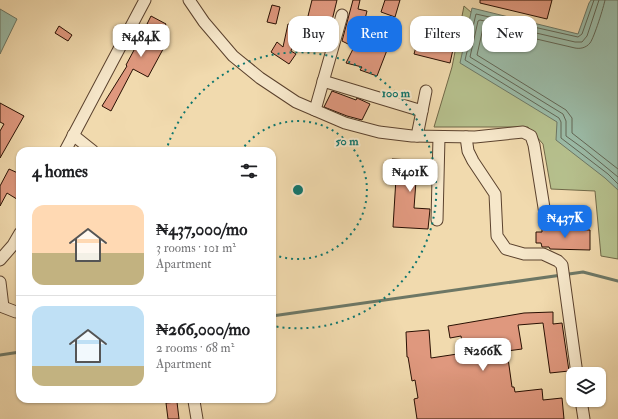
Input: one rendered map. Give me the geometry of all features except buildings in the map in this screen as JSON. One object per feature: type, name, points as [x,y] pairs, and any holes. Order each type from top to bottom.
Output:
[{"type":"street","points":[[189,0],[204,22],[233,56],[260,78],[296,102],[345,122],[379,132],[417,136],[466,138],[522,132],[531,136],[534,145],[545,214]]},
{"type":"street","points":[[67,147],[143,2]]},
{"type":"street","points":[[315,110],[342,15]]},
{"type":"street","points":[[323,81],[422,111]]},
{"type":"street","points":[[417,136],[426,91]]},
{"type":"street","points":[[73,135],[88,147]]},
{"type":"street","points":[[437,220],[440,137]]},
{"type":"street","points":[[466,138],[468,151],[473,161],[495,194],[497,236],[506,249],[524,254],[543,254],[558,261],[562,265],[576,367]]},
{"type":"street","points":[[0,260],[7,254],[16,239]]},
{"type":"street","points":[[0,282],[3,307],[16,312]]},
{"type":"street","points":[[194,403],[197,419]]},
{"type":"street","points":[[582,407],[584,419]]},
{"type":"green space","points":[[464,6],[482,22],[482,52],[516,52],[618,141],[618,259],[601,256],[595,191],[551,189],[543,144],[528,127],[434,127],[455,52],[474,52],[474,16],[462,16]]},
{"type":"water","points":[[591,0],[618,0],[618,190],[556,140],[557,122],[460,63],[462,52],[474,52],[474,16],[470,16],[472,8],[505,16],[482,16],[482,52],[537,52],[537,24],[578,34]]},
{"type":"water","points":[[0,9],[17,19],[0,54]]},
{"type":"waterway","points":[[276,315],[583,272],[618,281]]},
{"type":"waterway","points":[[0,355],[16,353]]}]
